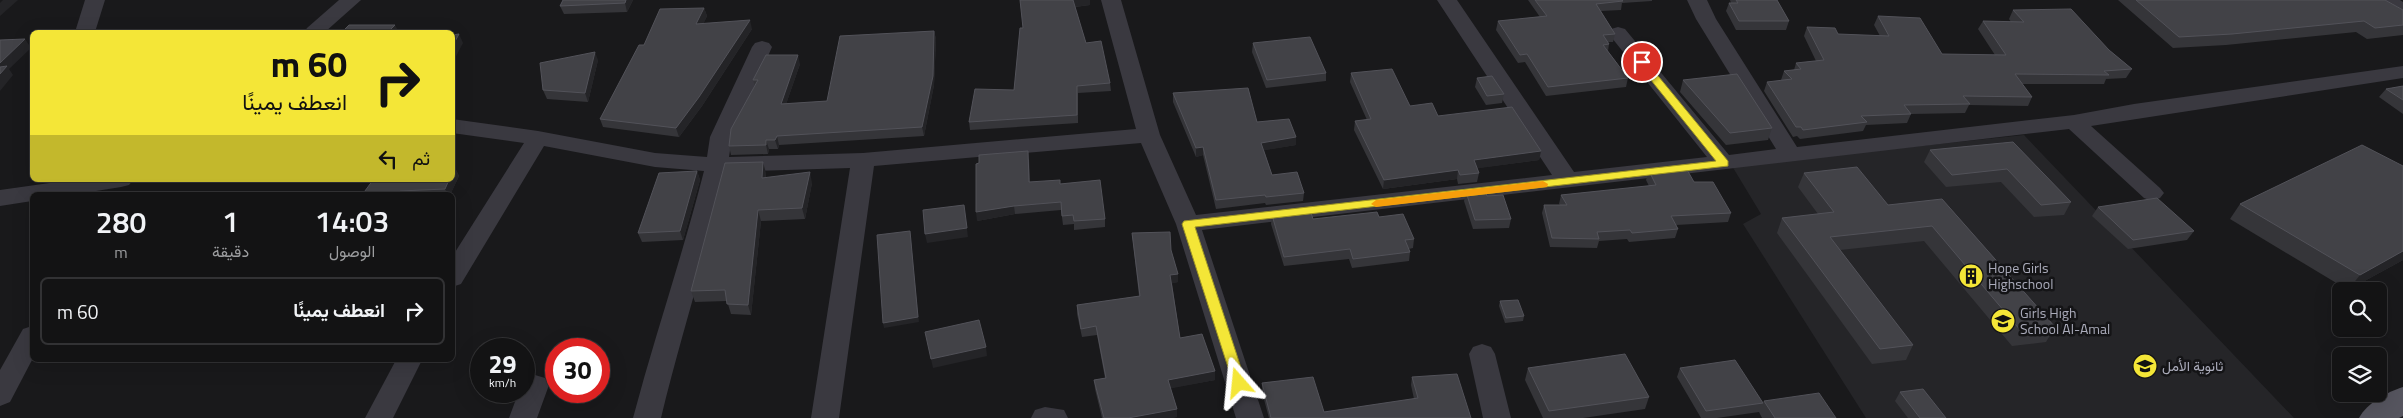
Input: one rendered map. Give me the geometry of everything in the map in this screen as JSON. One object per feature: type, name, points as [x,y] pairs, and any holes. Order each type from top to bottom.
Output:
[{"type":"street","points":[[86,30],[94,0]]},
{"type":"street","points":[[316,30],[351,0]]},
{"type":"street","points":[[1111,0],[1149,134],[1188,224],[1250,418]]},
{"type":"street","points":[[1447,0],[1568,181]]},
{"type":"street","points":[[1698,0],[1706,19],[1791,155]]},
{"type":"street","points":[[2387,0],[2403,10]]},
{"type":"street","points":[[1618,33],[1724,163]]},
{"type":"street","points":[[647,418],[660,366],[696,250],[717,165],[721,137],[762,47]]},
{"type":"street","points":[[1188,224],[2074,122],[2134,111],[2403,72]]},
{"type":"street","points":[[2074,122],[2152,193]]},
{"type":"street","points":[[455,126],[538,138],[655,160],[717,165],[863,160],[1149,134]]},
{"type":"street","points":[[455,273],[538,138]]},
{"type":"street","points":[[825,418],[863,160]]},
{"type":"street","points":[[34,192],[79,184],[117,185]]},
{"type":"street","points":[[0,198],[30,193]]},
{"type":"street","points":[[0,395],[30,340]]},
{"type":"street","points":[[1482,354],[1497,418]]},
{"type":"street","points":[[379,418],[408,362]]},
{"type":"street","points":[[523,418],[528,403]]},
{"type":"street","points":[[1045,418],[1054,418]]},
{"type":"shaded area","name":"Girls High School Al-Amal","points":[[2024,135],[2294,418],[1866,418],[1743,224],[1761,214],[1732,166]]},
{"type":"building","points":[[563,0],[626,0],[625,3],[560,6]]},
{"type":"building","points":[[1020,0],[1073,0],[1086,43],[1101,41],[1110,83],[1077,86],[1077,115],[969,122],[975,89],[1014,90],[1020,28],[1023,28]]},
{"type":"building","points":[[1535,0],[1622,0],[1596,4],[1615,34],[1603,35],[1609,44],[1603,45],[1628,78],[1548,87],[1527,54],[1520,55],[1498,21],[1547,16]]},
{"type":"building","points":[[1736,0],[1777,0],[1789,21],[1739,21],[1729,3],[1738,3]]},
{"type":"building","points":[[2136,0],[2385,0],[2403,10],[2403,25],[2375,28],[2364,21],[2232,34],[2179,37]]},
{"type":"building","points":[[704,8],[696,24],[750,20],[676,128],[600,119],[639,45],[644,45],[660,9]]},
{"type":"building","points":[[2071,9],[2109,50],[2132,69],[2104,71],[2109,75],[2015,74],[2032,97],[1963,96],[1970,104],[1904,105],[1911,114],[1861,116],[1867,122],[1803,130],[1801,127],[1796,127],[1767,82],[1792,79],[1784,71],[1801,69],[1796,63],[1824,60],[1807,27],[1835,28],[1838,34],[1889,36],[1878,16],[1920,18],[1942,54],[2006,55],[1983,21],[2024,22],[2013,10]]},
{"type":"building","points":[[349,25],[395,25],[390,30],[344,30]]},
{"type":"building","points":[[934,31],[933,76],[922,127],[777,136],[775,140],[766,140],[766,145],[729,146],[731,129],[758,80],[753,80],[766,55],[798,55],[781,104],[827,101],[840,36]]},
{"type":"building","points":[[1310,37],[1326,73],[1267,80],[1253,43]]},
{"type":"building","points":[[25,39],[0,63],[0,40]]},
{"type":"building","points":[[595,52],[585,93],[543,90],[540,63]]},
{"type":"building","points":[[7,66],[0,74],[0,67]]},
{"type":"building","points":[[1392,69],[1410,106],[1432,103],[1438,116],[1512,107],[1541,151],[1474,160],[1479,173],[1460,175],[1458,170],[1384,180],[1355,121],[1371,119],[1351,73]]},
{"type":"building","points":[[1737,74],[1772,128],[1730,133],[1683,80]]},
{"type":"building","points":[[1492,76],[1504,94],[1487,96],[1477,78]]},
{"type":"building","points":[[2403,86],[2403,100],[2386,89]]},
{"type":"building","points":[[1248,88],[1257,122],[1289,119],[1296,137],[1261,143],[1272,175],[1297,172],[1304,193],[1216,200],[1203,147],[1196,148],[1173,93]]},
{"type":"building","points":[[2013,142],[2071,202],[2041,205],[2007,169],[1952,175],[1930,150]]},
{"type":"building","points":[[2362,145],[2403,166],[2403,251],[2360,275],[2240,204]]},
{"type":"building","points":[[1028,151],[1029,182],[1060,180],[1060,184],[1100,180],[1105,219],[1074,221],[1073,215],[1062,216],[1061,202],[1014,206],[976,212],[976,164],[979,163],[979,155]]},
{"type":"building","points":[[763,162],[762,178],[810,172],[802,208],[758,210],[748,305],[727,304],[725,290],[691,291],[725,163]]},
{"type":"building","points":[[1857,167],[1888,205],[1942,199],[2055,327],[2021,331],[1932,226],[1830,237],[1913,345],[1880,349],[1782,218],[1834,212],[1804,173]]},
{"type":"building","points":[[1686,168],[1694,182],[1713,182],[1731,213],[1671,216],[1678,229],[1632,233],[1630,230],[1597,232],[1599,239],[1552,238],[1544,205],[1567,205],[1561,195],[1656,185],[1649,171]]},
{"type":"building","points":[[697,171],[680,231],[638,233],[659,173]]},
{"type":"building","points":[[372,182],[448,182],[445,189],[364,192]]},
{"type":"building","points":[[1485,190],[1487,196],[1503,195],[1511,219],[1475,220],[1466,192]]},
{"type":"building","points":[[2157,198],[2194,231],[2133,240],[2098,207]]},
{"type":"building","points":[[964,205],[967,228],[925,234],[923,210]]},
{"type":"building","points":[[1310,210],[1313,219],[1377,212],[1379,217],[1403,214],[1414,239],[1405,240],[1410,252],[1353,259],[1350,249],[1284,257],[1272,215]]},
{"type":"building","points":[[910,231],[918,317],[883,323],[877,235]]},
{"type":"building","points":[[1170,232],[1171,250],[1178,274],[1170,275],[1180,338],[1202,334],[1215,371],[1168,380],[1177,409],[1128,418],[1104,418],[1094,380],[1106,378],[1096,326],[1081,329],[1077,305],[1140,296],[1132,233]]},
{"type":"building","points":[[1518,300],[1524,316],[1506,318],[1500,301]]},
{"type":"building","points":[[979,320],[986,347],[931,359],[925,332]]},
{"type":"building","points":[[1625,354],[1649,397],[1549,411],[1528,368]]},
{"type":"building","points":[[1735,360],[1763,403],[1706,411],[1680,368]]},
{"type":"building","points":[[1457,374],[1471,418],[1271,418],[1262,383],[1313,377],[1324,412],[1418,398],[1412,377]]},
{"type":"building","points":[[1923,389],[1946,418],[1920,418],[1900,392]]},
{"type":"building","points":[[1819,393],[1836,418],[1775,418],[1764,401]]},
{"type":"slow traffic","points":[[1376,204],[1543,184]]},
{"type":"place","name":"Hope Girls Highschool","points":[[1971,276]]},
{"type":"place","name":"Girls High School Al-Amal","points":[[2003,321]]},
{"type":"place","name":"ثانوية الأمل","points":[[2145,366]]},
{"type":"route","points":[[1239,383],[1188,224],[1724,163],[1642,62]]}]
